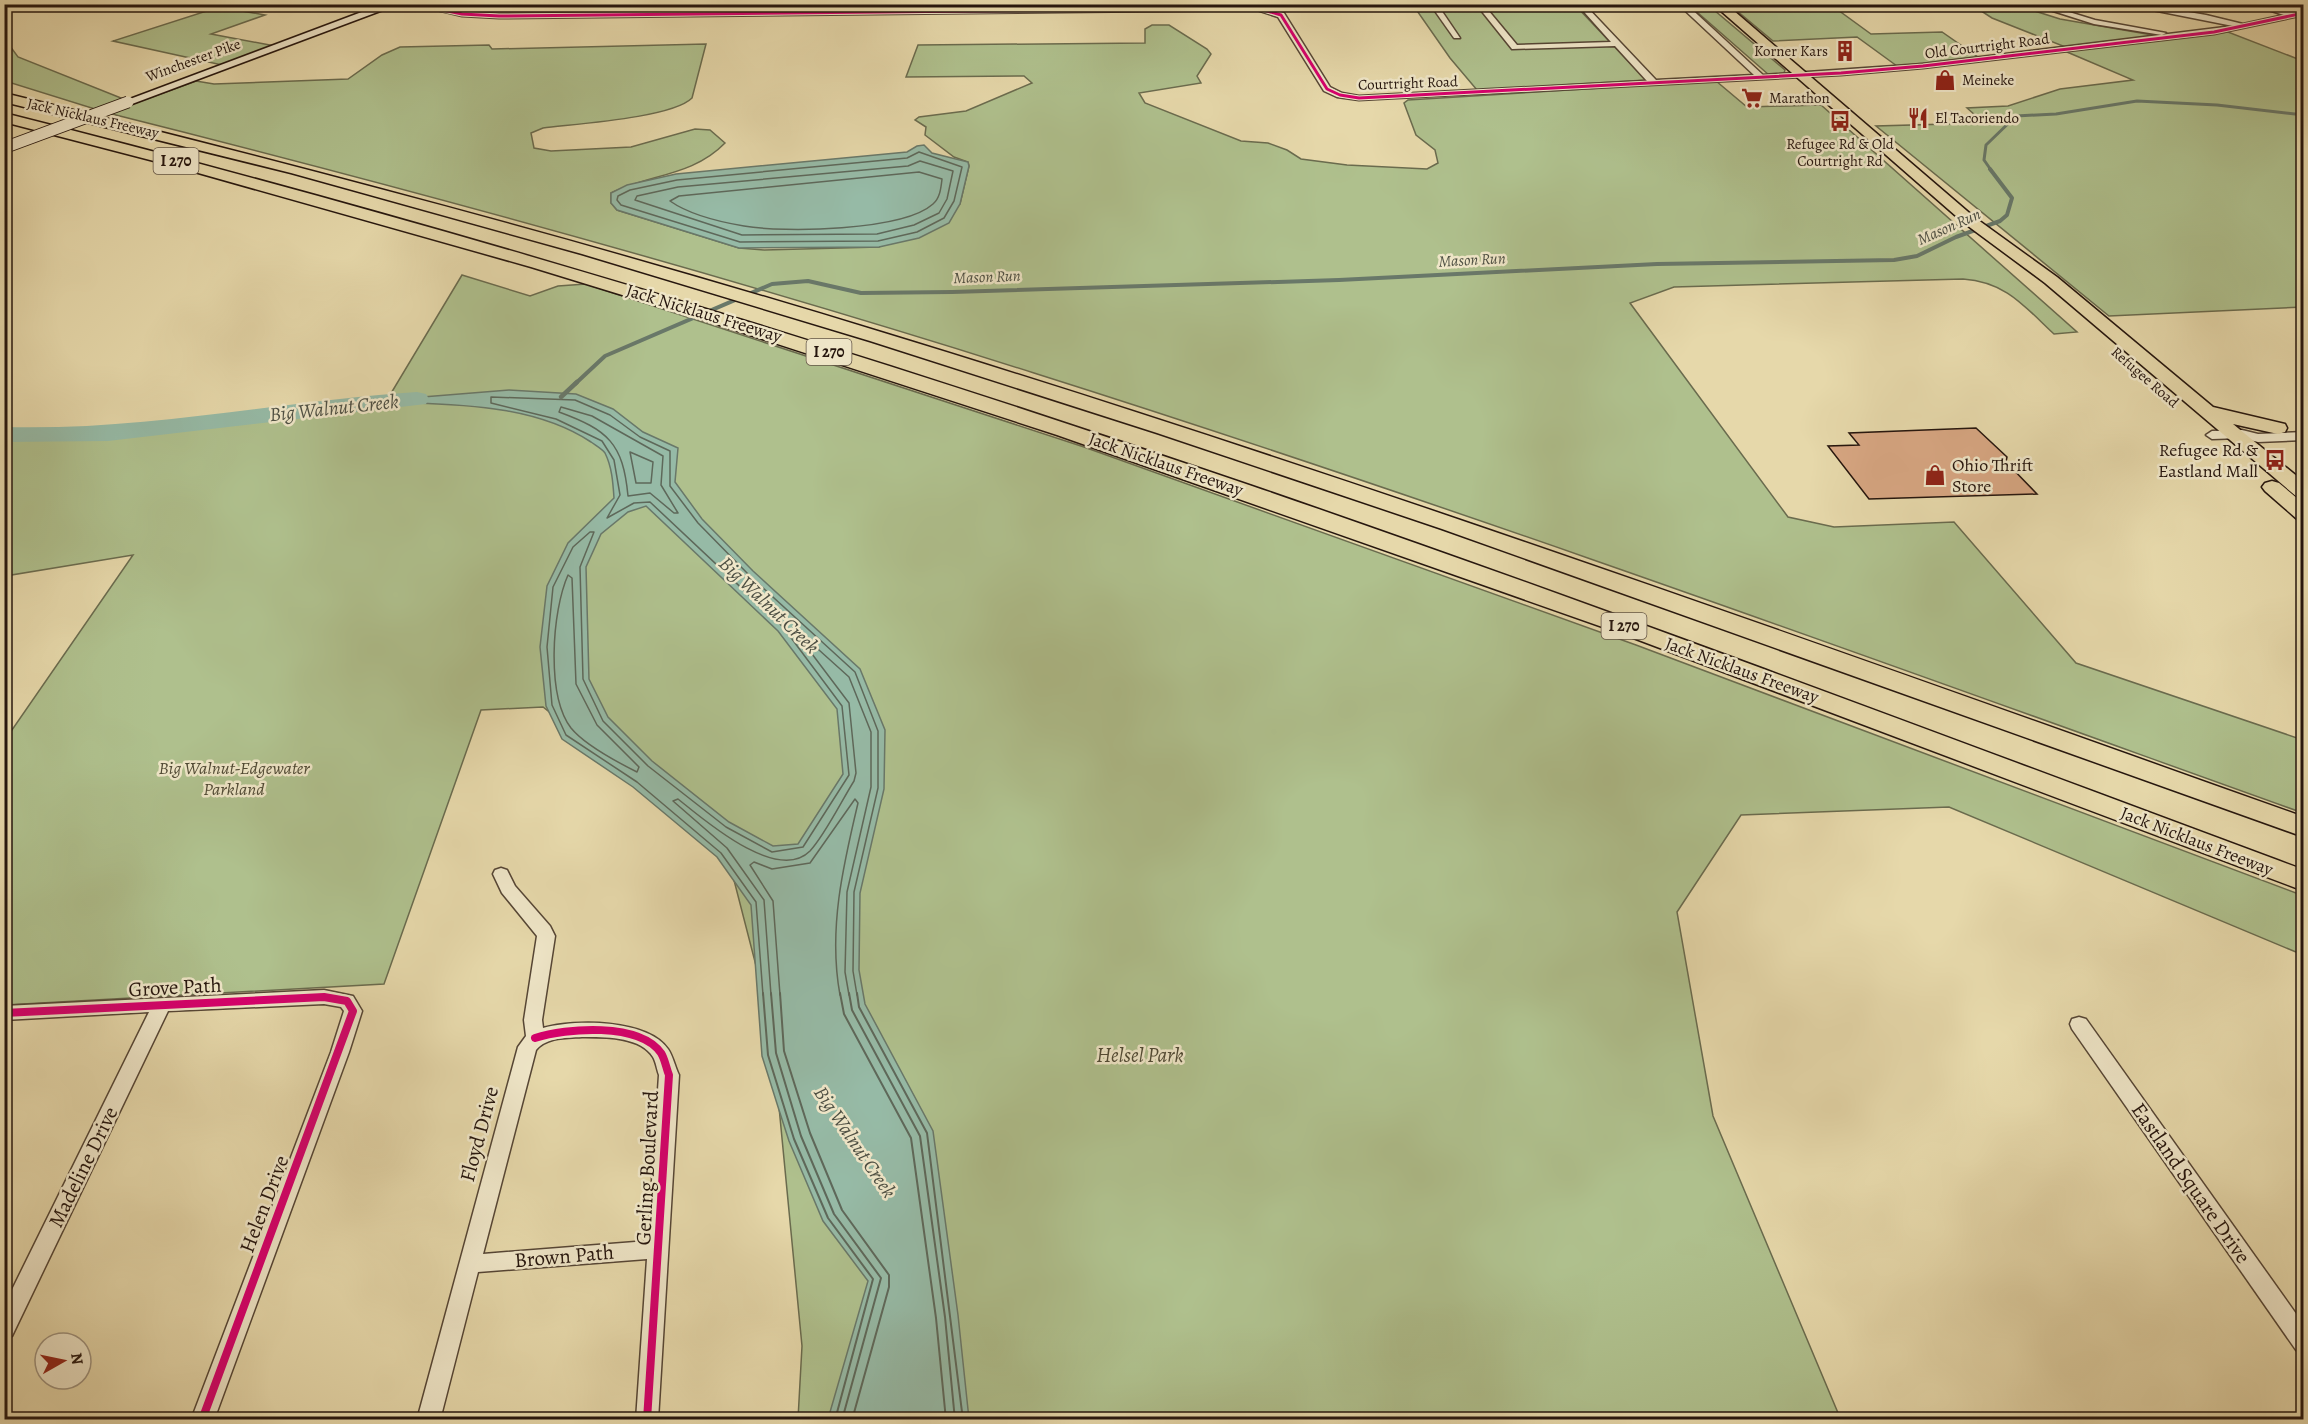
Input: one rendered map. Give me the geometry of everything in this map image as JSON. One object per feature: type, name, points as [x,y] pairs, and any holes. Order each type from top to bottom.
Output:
[{"type":"highway","points":[[4,85],[59,103],[81,114]]},
{"type":"highway","name":"Jack Nicklaus Freeway","points":[[4,97],[81,114],[411,199],[729,290],[1017,378],[1506,543],[2304,828]]},
{"type":"highway","name":"Jack Nicklaus Freeway","points":[[4,117],[346,206],[720,318],[1008,410],[1407,548],[1731,666],[2304,881]]},
{"type":"highway","points":[[6,138],[34,136],[346,206]]},
{"type":"main road","name":"Winchester Pike","points":[[6,138],[128,102],[394,4]]},
{"type":"main road","name":"Refugee Road","points":[[1718,4],[1984,231],[2021,255],[2198,404],[2238,434],[2304,493]]},
{"type":"main road","name":"Refugee Road","points":[[1984,231],[2002,256],[2304,515]]},
{"type":"main road","points":[[2198,404],[2249,423],[2278,428]]},
{"type":"street","name":"Courtright Road","points":[[415,4],[454,13],[499,16],[1253,7],[1271,10],[1281,15],[1327,89],[1346,97],[1799,75]]},
{"type":"street","points":[[1433,4],[1457,36]]},
{"type":"street","points":[[1479,4],[1515,47],[1618,44]]},
{"type":"street","points":[[1580,4],[1654,82]]},
{"type":"street","points":[[1681,4],[1761,77]]},
{"type":"street","points":[[2034,4],[2094,22],[2176,36]]},
{"type":"street","points":[[2125,4],[2206,17],[2245,27]]},
{"type":"street","points":[[2253,4],[2293,16]]},
{"type":"street","name":"Old Courtright Road","points":[[1799,75],[1923,66],[2176,36],[2245,27],[2304,13]]},
{"type":"street","points":[[2238,434],[2249,429],[2304,426]]},
{"type":"street","points":[[2212,435],[2238,434],[2258,438],[2304,436]]},
{"type":"street","name":"Floyd Drive","points":[[428,1419],[527,1047],[535,1038],[533,1020],[546,936],[544,930],[507,889],[501,874]]},
{"type":"street","name":"Grove Path","points":[[4,1013],[324,997],[347,1001]]},
{"type":"street","name":"Helen Drive","points":[[202,1419],[351,1022],[352,1011],[347,1001]]},
{"type":"street","name":"Madeline Drive","points":[[4,1329],[162,1004]]},
{"type":"street","name":"Eastland Square Drive","points":[[2079,1024],[2304,1342]]},
{"type":"street","name":"Gerling Boulevard","points":[[535,1038],[552,1032],[607,1030],[638,1036],[660,1051],[669,1075],[647,1419]]},
{"type":"street","name":"Brown Path","points":[[469,1264],[658,1249]]},
{"type":"green space","points":[[1413,5],[1575,5],[1646,80],[1477,90],[1450,58]]},
{"type":"green space","points":[[1689,5],[1708,5],[1785,70],[1784,73],[1769,75]]},
{"type":"green space","points":[[1730,5],[1831,5],[1871,34],[1942,32],[1978,57],[1897,66],[1857,37],[1773,41]]},
{"type":"green space","points":[[1972,5],[2016,5],[2060,19],[2158,36],[2103,47],[2228,32],[2303,61],[2303,307],[2109,316],[1876,126],[1984,123],[1967,108],[2008,106],[2060,89],[2133,80],[2067,52],[2073,50],[1992,18]]},
{"type":"green space","points":[[219,7],[265,15],[211,34],[275,46],[222,65],[113,41]]},
{"type":"green space","points":[[1152,25],[1169,25],[1207,49],[1211,54],[1197,76],[1201,83],[1139,93],[1145,103],[1241,141],[1268,143],[1287,150],[1301,159],[1347,165],[1427,169],[1438,163],[1435,150],[1416,135],[1404,103],[1408,100],[1716,81],[1747,107],[1821,105],[2077,332],[2054,334],[2003,290],[1978,281],[1963,279],[1674,287],[1630,303],[1788,517],[1834,527],[1954,522],[2076,663],[2303,740],[2303,813],[1829,643],[1194,424],[919,337],[689,269],[341,173],[108,113],[196,81],[214,84],[348,79],[382,55],[400,47],[489,45],[492,49],[706,44],[692,98],[681,105],[644,115],[543,128],[531,133],[534,148],[551,151],[631,147],[695,129],[710,130],[725,143],[713,154],[685,168],[611,193],[611,203],[617,210],[739,248],[764,250],[879,247],[960,204],[968,162],[954,157],[925,135],[926,127],[915,120],[919,117],[966,111],[1032,83],[1024,76],[906,77],[918,45],[1145,43],[1145,29]]},
{"type":"green space","points":[[4,38],[18,57],[126,100],[98,110],[5,81]]},
{"type":"green space","points":[[462,275],[530,296],[558,286],[586,284],[1084,447],[1636,645],[2304,896],[2303,955],[1949,807],[1741,815],[1677,912],[1713,1116],[1841,1420],[798,1419],[802,1346],[771,1024],[727,853],[543,707],[481,710],[384,984],[5,1005],[5,740],[133,555],[5,576],[5,434],[124,433],[387,400]]},
{"type":"water","points":[[924,145],[932,153],[968,162],[960,204],[949,223],[919,238],[879,247],[739,248],[617,210],[611,203],[611,193],[627,185],[676,174],[907,152]]},
{"type":"water","points":[[509,390],[576,394],[613,409],[643,432],[678,448],[675,482],[702,519],[753,571],[860,669],[885,730],[884,789],[860,893],[859,970],[865,1004],[933,1131],[958,1315],[969,1419],[828,1419],[868,1281],[823,1221],[789,1141],[762,1056],[751,905],[717,857],[633,787],[562,739],[546,706],[540,647],[547,586],[568,543],[614,498],[611,469],[605,453],[591,442],[567,429],[513,412],[457,405],[373,401]],"holes":[[[646,506],[778,631],[837,709],[843,774],[798,844],[773,846],[729,822],[652,761],[608,717],[589,679],[586,567],[601,534],[628,512]]]},
{"type":"building","name":"Ohio Thrift Store","points":[[1976,428],[2007,457],[2006,462],[2037,494],[1869,499],[1828,446],[1859,445],[1849,433]]},
{"type":"waterway","name":"Mason Run","points":[[1991,170],[1984,160],[1986,145],[2016,116],[2056,114],[2137,101],[2217,105],[2304,115]]},
{"type":"waterway","name":"Mason Run","points":[[575,384],[605,356],[772,284],[808,281],[861,293],[952,292],[1339,280],[1657,264],[1894,260],[1917,256],[1956,237],[2000,221],[2007,215],[2012,198],[1990,169]]},
{"type":"waterway","name":"Mason Run","points":[[561,397],[577,382]]},
{"type":"waterway","name":"Big Walnut Creek","points":[[4,434],[56,436],[108,434],[365,402],[417,399]]},
{"type":"cycle path","points":[[415,4],[462,14],[499,16],[1257,8],[1281,15],[1327,89],[1340,95],[1359,98],[1841,73],[1923,66],[2214,32],[2304,13]]},
{"type":"cycle path","points":[[4,1013],[324,997],[347,1001],[353,1011],[340,1052],[202,1420]]},
{"type":"cycle path","points":[[535,1038],[564,1031],[582,1030],[601,1030],[638,1037],[652,1044],[661,1053],[669,1075],[647,1420]]},
{"type":"place","name":"Korner Kars","points":[[1845,51]]},
{"type":"place","name":"Meineke","points":[[1945,80]]},
{"type":"place","name":"Marathon","points":[[1752,98]]},
{"type":"place","name":"El Tacoriendo","points":[[1918,118]]},
{"type":"place","name":"Refugee Rd & Old Courtright Rd","points":[[1840,121]]},
{"type":"place","name":"Refugee Rd & Eastland Mall","points":[[2275,460]]},
{"type":"place","name":"Ohio Thrift Store","points":[[1935,475]]},
{"type":"park label","name":"Big Walnut-Edgewater Parkland","points":[[234,778]]},
{"type":"park label","name":"Helsel Park","points":[[1140,1055]]}]
